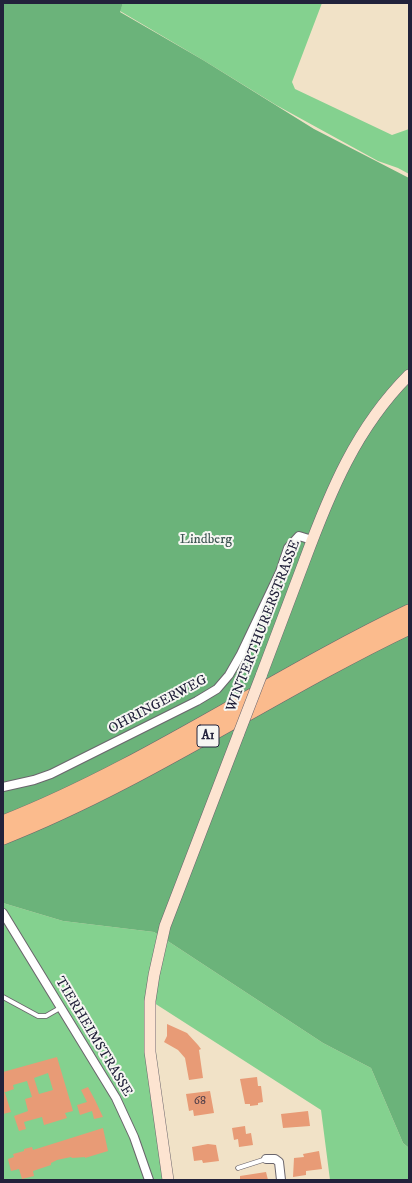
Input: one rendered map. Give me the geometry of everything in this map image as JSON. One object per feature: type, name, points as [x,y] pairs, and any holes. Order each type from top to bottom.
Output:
[{"type":"highway","name":"A1","points":[[3,823],[36,810],[129,765],[345,644],[409,612]]},
{"type":"highway","name":"A1","points":[[3,837],[69,809],[135,776],[313,676],[409,627]]},
{"type":"highway","name":"A1","points":[[3,817],[36,810]]},
{"type":"main road","name":"WINTERTHURERSTRASSE","points":[[168,1180],[151,1069],[149,1024],[154,975],[166,926],[312,540],[343,466],[360,436],[389,396],[409,375]]},
{"type":"street","name":"OHRINGERWEG","points":[[3,787],[34,780],[51,774],[197,701],[217,689],[229,675],[241,654],[280,572],[288,548],[299,536],[312,540]]},
{"type":"street","name":"TIERHEIMSTRASSE","points":[[3,913],[122,1110],[136,1141],[149,1180]]},
{"type":"street","points":[[266,1159],[275,1159],[279,1162],[281,1180]]},
{"type":"lane","points":[[3,996],[29,1012],[41,1016],[60,1008]]},
{"type":"lane","points":[[238,1168],[266,1159]]},
{"type":"green space","name":"Lindberg","points":[[3,3],[123,3],[120,12],[203,60],[314,129],[409,178],[409,1148],[403,1143],[371,1068],[323,1043],[154,932],[63,921],[3,903]]},
{"type":"green space","points":[[123,3],[322,3],[292,82],[295,89],[392,135],[409,129],[409,174],[398,168],[378,161],[276,105],[120,11]]},
{"type":"green space","points":[[3,903],[63,921],[154,932],[323,1043],[371,1068],[403,1143],[409,1148],[409,1180],[330,1180],[321,1110],[151,1001],[168,1180],[3,1180]]},
{"type":"building","points":[[167,1024],[187,1033],[201,1049],[199,1050],[203,1078],[189,1080],[185,1058],[178,1050],[164,1042],[167,1036]]},
{"type":"building","points":[[57,1057],[73,1111],[65,1113],[67,1118],[44,1125],[42,1117],[24,1122],[26,1129],[19,1131],[14,1116],[28,1111],[25,1099],[32,1097],[27,1081],[13,1085],[14,1089],[3,1093],[3,1072]],"holes":[[[48,1073],[53,1090],[39,1094],[34,1078]]]},
{"type":"building","points":[[257,1077],[258,1086],[261,1086],[263,1102],[258,1103],[258,1105],[250,1106],[250,1104],[245,1104],[240,1079]]},
{"type":"building","points":[[88,1087],[103,1117],[94,1119],[92,1111],[80,1115],[77,1105],[87,1102],[81,1090]]},
{"type":"building","points":[[210,1091],[214,1113],[194,1116],[193,1110],[189,1111],[186,1094]]},
{"type":"building","points":[[3,1093],[5,1093],[11,1112],[3,1114]]},
{"type":"building","points":[[308,1111],[310,1126],[283,1128],[281,1114]]},
{"type":"building","points":[[245,1126],[246,1134],[251,1133],[253,1145],[239,1147],[238,1139],[234,1140],[232,1128]]},
{"type":"building","points":[[103,1128],[108,1151],[85,1158],[71,1157],[57,1160],[51,1163],[51,1165],[33,1171],[34,1176],[22,1179],[19,1169],[11,1171],[8,1159],[14,1157],[13,1154],[24,1151],[24,1149],[32,1147],[33,1150]]},
{"type":"building","points":[[208,1144],[216,1145],[219,1161],[203,1163],[202,1160],[194,1161],[192,1147]]},
{"type":"building","points":[[319,1151],[322,1169],[306,1171],[306,1175],[293,1177],[294,1158],[304,1157],[303,1154]]},
{"type":"building","points":[[266,1172],[268,1180],[240,1180],[240,1176]]}]
